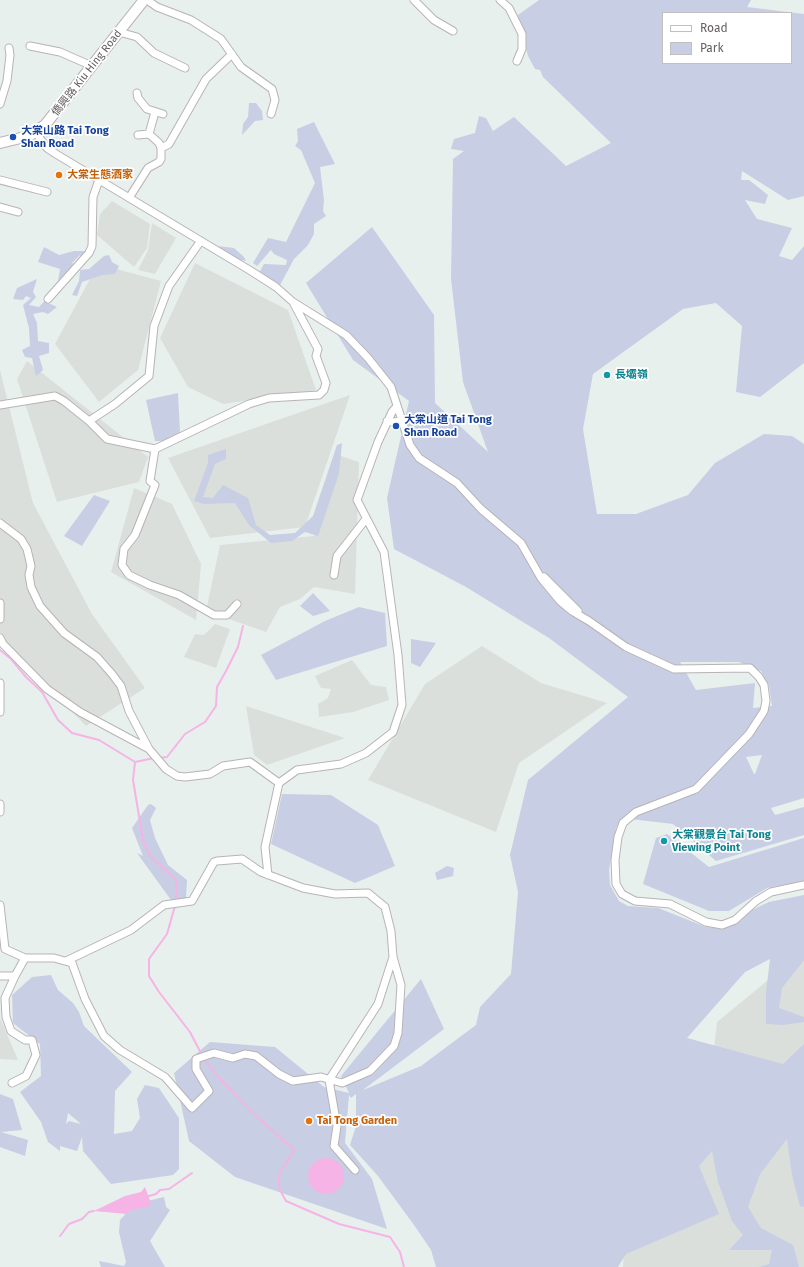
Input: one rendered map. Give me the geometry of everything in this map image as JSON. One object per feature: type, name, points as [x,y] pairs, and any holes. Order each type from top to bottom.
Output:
[{"type":"street","name":"僑興路 Kiu Hing Road","points":[[0,143],[14,141],[36,133],[53,117],[144,0]]},
{"type":"street","points":[[147,0],[157,7],[191,20],[221,39],[241,67],[272,89],[275,100],[271,114]]},
{"type":"street","points":[[414,0],[434,20],[453,31]]},
{"type":"street","points":[[500,0],[509,8],[522,34],[522,49],[517,61]]},
{"type":"street","points":[[118,32],[137,37],[154,53],[185,68]]},
{"type":"street","points":[[30,46],[60,52],[92,66]]},
{"type":"street","points":[[0,104],[7,81],[10,55],[9,48]]},
{"type":"street","points":[[161,148],[169,144],[206,79],[232,54]]},
{"type":"street","points":[[137,93],[144,106],[155,112],[163,114]]},
{"type":"street","points":[[149,134],[155,112]]},
{"type":"street","points":[[36,133],[47,148],[276,287],[292,302],[346,336],[368,358],[391,387],[410,445],[419,458],[457,483],[481,509],[521,543],[534,567],[586,619],[626,647],[674,669],[750,668],[759,677],[764,685],[766,701],[764,711],[749,734],[699,787],[687,794],[636,812],[625,820],[619,832],[615,860],[615,880],[619,891],[631,900],[670,904],[706,922],[719,925],[732,922],[756,900],[771,892],[804,885]]},
{"type":"street","points":[[129,198],[148,168],[159,162],[161,148],[159,143],[149,134],[138,135]]},
{"type":"street","points":[[0,180],[47,192]]},
{"type":"street","points":[[48,299],[89,253],[92,246],[93,197],[99,180]]},
{"type":"street","points":[[0,207],[18,212]]},
{"type":"street","points":[[89,421],[115,404],[149,376],[154,326],[169,286],[200,242]]},
{"type":"street","points":[[0,405],[55,396],[64,400],[89,421],[107,439],[155,449],[249,404],[269,398],[319,395],[324,390],[326,382],[316,356],[318,349],[292,302]]},
{"type":"street","points":[[268,875],[265,847],[279,783],[297,770],[341,764],[366,753],[393,732],[402,705],[398,655],[384,552],[357,500],[388,421],[397,406]]},
{"type":"street","points":[[388,421],[402,421]]},
{"type":"street","points":[[155,449],[150,481],[155,485],[135,535],[124,549],[122,565],[129,575],[150,585],[180,594],[214,615],[227,615],[237,604]]},
{"type":"street","points":[[334,575],[337,556],[366,519]]},
{"type":"street","points":[[0,523],[21,539],[27,549],[31,566],[29,575],[31,587],[40,606],[64,633],[97,657],[112,674],[121,686],[129,712],[149,749],[166,769],[177,776],[185,777],[210,774],[223,766],[250,762],[279,783]]},
{"type":"street","points":[[0,603],[0,619]]},
{"type":"street","points":[[0,638],[3,644],[47,689],[80,712],[149,749]]},
{"type":"street","points":[[0,683],[0,712]]},
{"type":"street","points":[[0,804],[0,812]]},
{"type":"street","points":[[0,905],[5,949],[25,958],[54,958],[72,963],[85,999],[104,1036],[120,1050],[165,1077],[192,1108],[209,1091],[196,1069],[196,1059],[214,1053],[232,1058],[245,1054],[256,1056],[280,1074],[293,1081],[315,1077],[342,1083],[370,1071],[394,1046],[398,1033],[401,985],[393,957],[391,931],[385,907],[368,893],[335,894],[303,888],[261,872],[242,859],[214,862],[192,901],[164,905],[131,930],[66,961]]},
{"type":"street","points":[[355,1170],[334,1146],[337,1126],[329,1080],[378,1004],[393,957]]},
{"type":"street","points":[[12,1083],[26,1076],[36,1055],[32,1040],[25,1040],[11,1031],[6,1017],[5,998],[25,958]]},
{"type":"street","points":[[0,976],[15,976]]},
{"type":"shaded area","points":[[112,201],[150,224],[147,248],[134,267],[97,235],[100,214]]},
{"type":"shaded area","points":[[152,223],[176,238],[155,274],[138,270],[148,250]]},
{"type":"shaded area","points":[[195,263],[288,310],[316,390],[223,404],[188,387],[160,338]]},
{"type":"shaded area","points":[[98,264],[161,281],[138,370],[99,402],[55,344]]},
{"type":"shaded area","points":[[27,361],[148,457],[139,482],[57,502],[17,379]]},
{"type":"shaded area","points":[[0,370],[33,503],[92,614],[145,688],[86,726],[3,641],[0,633]]},
{"type":"shaded area","points":[[350,395],[305,527],[210,538],[168,458]]},
{"type":"shaded area","points":[[338,455],[359,462],[355,594],[314,587],[300,599],[280,607],[266,632],[206,611],[220,545],[314,536]]},
{"type":"shaded area","points":[[134,488],[172,504],[201,564],[196,620],[111,572]]},
{"type":"shaded area","points":[[215,624],[230,629],[216,668],[184,657],[195,634],[204,635]]},
{"type":"shaded area","points":[[482,646],[541,683],[607,703],[519,763],[496,832],[368,780],[425,684]]},
{"type":"shaded area","points":[[352,660],[371,685],[386,687],[389,700],[353,712],[319,717],[318,704],[328,698],[331,689],[321,688],[315,676]]},
{"type":"shaded area","points":[[246,706],[345,738],[267,765],[254,755]]},
{"type":"shaded area","points":[[800,954],[804,954],[804,1067],[712,1067],[717,1022]]},
{"type":"shaded area","points":[[0,1018],[18,1060],[0,1059]]},
{"type":"shaded area","points":[[804,1128],[804,1267],[623,1267],[625,1235],[704,1140]]},
{"type":"shaded area","points":[[330,1158],[339,1163],[343,1169],[343,1183],[339,1189],[330,1194],[322,1194],[313,1189],[309,1183],[308,1172],[313,1163],[319,1159]]},
{"type":"shaded area","points":[[145,1187],[151,1203],[148,1207],[131,1210],[127,1214],[94,1211],[125,1196],[141,1192]]},
{"type":"green space","points":[[539,0],[751,0],[747,7],[788,12],[662,12],[662,64],[792,64],[792,13],[804,14],[804,196],[788,200],[742,171],[741,180],[749,180],[768,195],[765,204],[745,200],[757,219],[792,228],[779,256],[792,260],[804,246],[804,363],[760,397],[736,392],[742,326],[716,303],[683,309],[593,374],[583,429],[597,514],[636,514],[688,495],[715,463],[764,434],[792,436],[804,444],[804,798],[771,808],[775,815],[804,807],[804,835],[716,861],[673,824],[622,818],[616,828],[609,870],[610,885],[619,901],[628,906],[658,908],[706,927],[724,928],[738,923],[752,910],[769,902],[804,895],[804,960],[782,988],[779,1008],[804,1017],[804,1022],[783,1025],[766,1024],[766,992],[770,959],[745,972],[687,1038],[783,1064],[804,1044],[804,1207],[800,1206],[792,1175],[787,1139],[760,1174],[748,1207],[761,1228],[793,1245],[799,1267],[759,1267],[769,1264],[772,1250],[729,1250],[743,1235],[732,1221],[718,1182],[712,1151],[699,1166],[719,1214],[626,1254],[618,1267],[436,1267],[431,1250],[414,1225],[378,1176],[350,1145],[356,1126],[356,1094],[351,1098],[349,1095],[345,1143],[372,1179],[387,1229],[235,1177],[189,1141],[174,1073],[210,1042],[275,1047],[324,1087],[349,1093],[341,1076],[421,979],[444,1029],[363,1090],[421,1066],[476,1025],[480,1007],[511,974],[518,892],[510,855],[528,780],[628,697],[549,638],[466,587],[394,549],[387,498],[409,401],[353,360],[306,283],[372,227],[434,315],[435,403],[488,452],[463,382],[451,279],[453,159],[464,151],[451,149],[454,139],[475,133],[479,116],[486,118],[493,131],[514,117],[566,166],[611,143],[543,77],[540,70],[535,69],[528,56],[518,15]],"holes":[[[680,662],[739,662],[761,671],[769,685],[772,706],[753,708],[755,683],[696,690]],[[762,755],[755,774],[754,774],[746,757]]]},
{"type":"green space","points":[[249,103],[256,103],[262,111],[263,120],[255,121],[242,135],[243,124],[248,117]]},
{"type":"green space","points":[[314,122],[335,164],[320,167],[324,200],[323,211],[326,216],[314,224],[314,234],[308,245],[294,259],[279,287],[269,278],[259,273],[264,264],[286,265],[287,260],[274,254],[271,250],[257,266],[253,263],[268,238],[286,242],[315,183],[301,150],[295,146],[298,141],[297,129]]},
{"type":"green space","points":[[217,246],[234,248],[244,257],[246,261],[233,259]]},
{"type":"green space","points":[[44,247],[59,255],[74,251],[87,251],[81,258],[80,255],[72,263],[74,264],[58,281],[60,269],[38,262]]},
{"type":"green space","points":[[109,255],[112,262],[119,266],[115,274],[102,275],[82,282],[77,296],[72,295],[79,281],[80,270],[89,269],[104,256]]},
{"type":"green space","points":[[37,279],[33,292],[36,297],[29,305],[39,307],[47,298],[50,301],[46,302],[57,307],[48,314],[43,312],[33,314],[37,323],[38,341],[49,343],[49,353],[39,356],[43,370],[36,376],[32,358],[25,357],[22,350],[30,346],[29,328],[23,305],[31,298],[26,296],[23,300],[13,299],[17,288]]},
{"type":"green space","points":[[178,393],[180,433],[168,441],[155,441],[146,400]]},
{"type":"green space","points":[[342,443],[339,474],[318,536],[305,532],[292,541],[271,543],[249,525],[235,503],[204,504],[194,501],[208,463],[208,455],[226,449],[226,459],[215,464],[203,497],[213,498],[223,485],[248,498],[256,525],[270,535],[295,533],[313,516],[337,445]]},
{"type":"green space","points":[[94,495],[110,501],[82,546],[64,536]]},
{"type":"green space","points":[[313,593],[330,611],[313,616],[300,606]]},
{"type":"green space","points":[[359,607],[385,613],[387,646],[276,680],[261,655],[325,621]]},
{"type":"green space","points":[[411,639],[436,643],[420,667],[411,663]]},
{"type":"green space","points":[[282,794],[331,795],[378,825],[395,866],[355,883],[271,844]]},
{"type":"green space","points":[[151,804],[156,808],[150,820],[155,838],[168,865],[187,880],[186,898],[171,900],[137,853],[143,856],[132,828],[148,805]]},
{"type":"green space","points":[[667,834],[709,867],[804,838],[804,881],[767,888],[729,911],[709,911],[643,884],[656,838]]},
{"type":"green space","points":[[447,866],[454,868],[453,876],[437,880],[435,873]]},
{"type":"green space","points":[[51,975],[58,990],[73,1003],[79,1012],[84,1026],[132,1072],[115,1091],[114,1134],[132,1131],[140,1118],[137,1099],[145,1085],[159,1088],[179,1118],[179,1169],[173,1175],[111,1184],[83,1151],[82,1137],[77,1151],[60,1146],[60,1151],[48,1142],[41,1122],[20,1092],[41,1076],[40,1044],[13,1023],[12,995],[32,977]],"holes":[[[68,1113],[81,1124],[69,1121],[66,1124]]]},
{"type":"green space","points":[[0,1094],[13,1099],[22,1130],[1,1132],[28,1140],[25,1156],[0,1147]]},
{"type":"green space","points":[[164,1197],[166,1207],[170,1210],[150,1241],[165,1267],[101,1267],[99,1261],[124,1266],[126,1262],[119,1232],[120,1220],[135,1204]]},
{"type":"waterway","points":[[158,758],[167,757],[185,734],[205,722],[216,706],[217,687],[238,647],[243,626]]},
{"type":"waterway","points":[[0,650],[11,659],[26,677],[42,692],[58,720],[72,733],[99,740],[135,762],[154,758]]},
{"type":"waterway","points":[[135,762],[133,780],[143,840],[150,856],[176,880],[176,902]]},
{"type":"waterway","points":[[175,906],[167,934],[149,959],[149,976],[159,992],[190,1032],[204,1059],[219,1078],[253,1113],[294,1150],[279,1175],[279,1188],[286,1201],[339,1224],[390,1237],[400,1252],[404,1267]]},
{"type":"waterway","points":[[149,1196],[156,1194],[160,1190],[169,1189],[192,1173]]},
{"type":"waterway","points":[[60,1236],[69,1224],[82,1219],[89,1212],[94,1211]]},
{"type":"place","name":"大棠山路 Tai Tong Shan Road","points":[[13,137]]},
{"type":"place","name":"大棠生態酒家","points":[[59,175]]},
{"type":"place","name":"長壩嶺","points":[[607,375]]},
{"type":"place","name":"大棠山道 Tai Tong Shan Road","points":[[396,426]]},
{"type":"place","name":"大棠觀景台 Tai Tong Viewing Point","points":[[664,841]]},
{"type":"place","name":"Tai Tong Garden","points":[[309,1121]]}]
